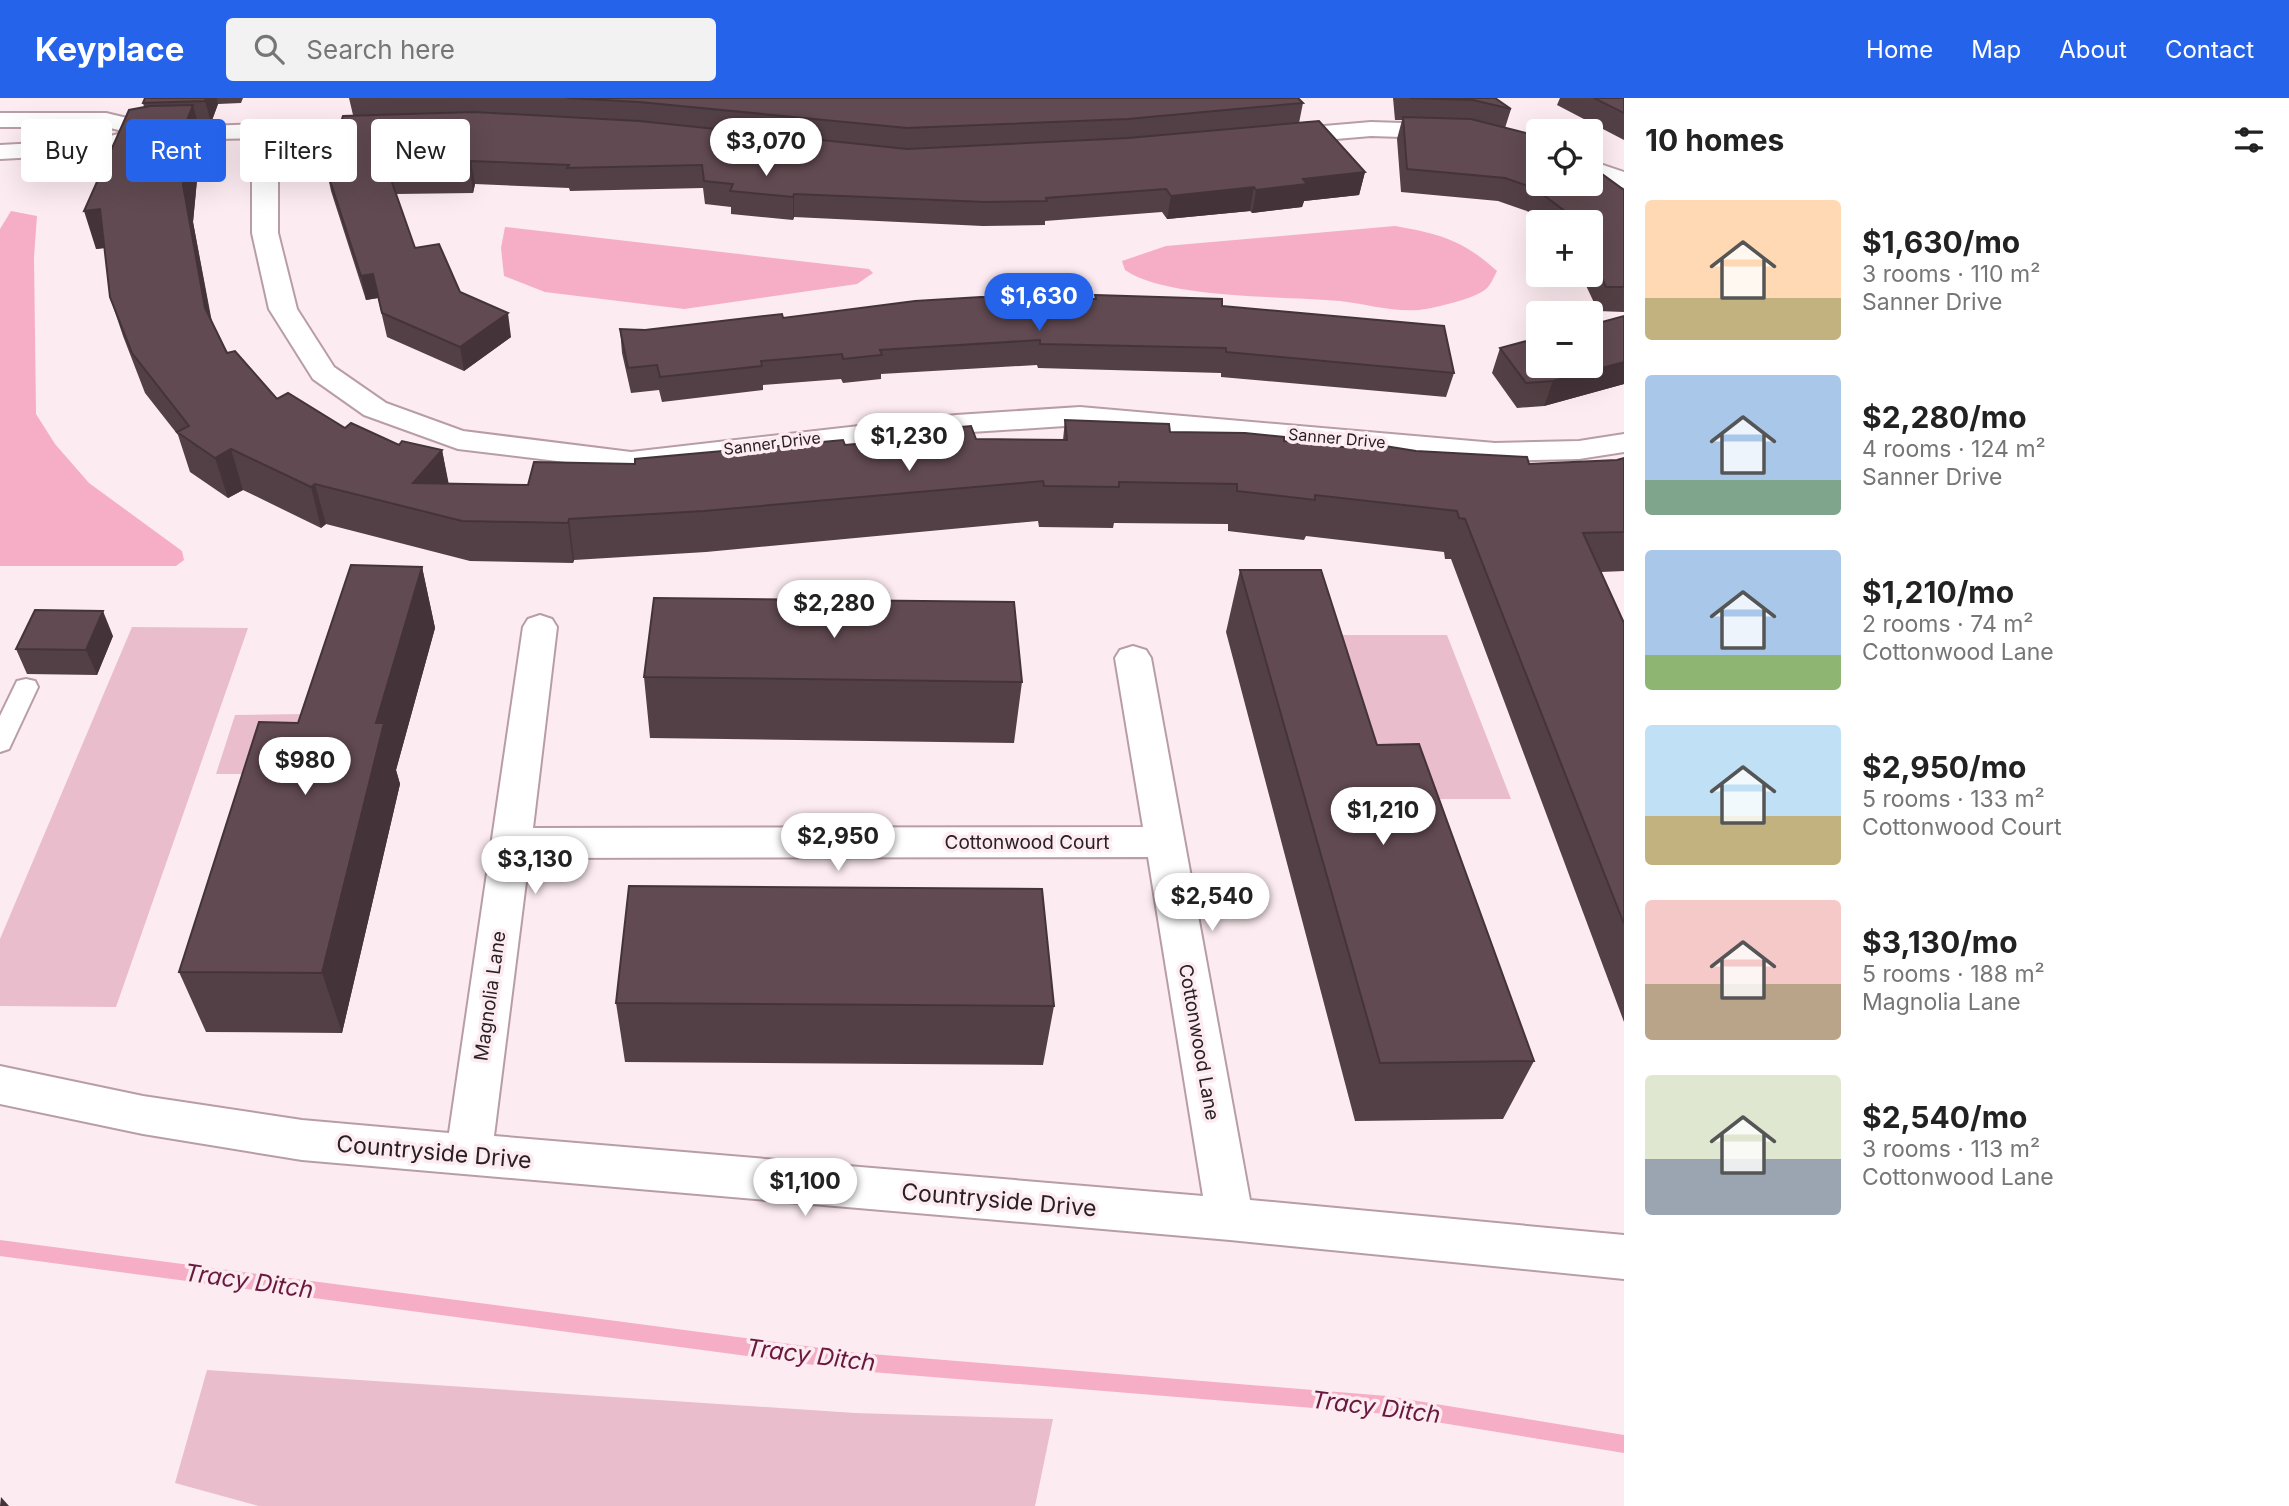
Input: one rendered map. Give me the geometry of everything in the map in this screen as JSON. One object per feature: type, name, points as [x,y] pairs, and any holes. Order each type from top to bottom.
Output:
[{"type":"street","points":[[0,120],[106,120],[126,125]]},
{"type":"street","points":[[1248,140],[1371,129],[1466,132],[1526,148]]},
{"type":"street","points":[[0,152],[93,147],[126,140]]},
{"type":"street","points":[[1603,173],[1624,180]]},
{"type":"street","name":"Sanner Drive","points":[[265,182],[265,233],[283,309],[323,373],[376,409],[458,440],[631,461],[956,424],[1080,416],[1495,452],[1579,450],[1624,443]]},
{"type":"street","name":"Magnolia Lane","points":[[469,1156],[540,627]]},
{"type":"street","name":"Cottonwood Lane","points":[[1133,658],[1230,1219]]},
{"type":"street","name":"Cottonwood Court","points":[[511,843],[1165,842]]},
{"type":"street","name":"Countryside Drive","points":[[0,1085],[144,1115],[302,1140],[1230,1219],[1624,1257]]},
{"type":"lane","points":[[0,743],[26,687]]},
{"type":"shaded area","points":[[11,211],[37,216],[34,257],[36,414],[55,444],[89,483],[182,551],[184,560],[176,566],[0,566],[0,229]]},
{"type":"shaded area","points":[[1395,226],[1425,232],[1462,245],[1497,271],[1492,281],[1480,293],[1454,302],[1419,310],[1389,309],[1340,301],[1228,294],[1168,286],[1125,270],[1122,261],[1166,246]]},
{"type":"shaded area","points":[[505,227],[869,269],[873,273],[857,284],[684,309],[545,292],[504,276],[501,248]]},
{"type":"shaded area","points":[[132,627],[248,628],[116,1007],[0,1006],[0,939]]},
{"type":"shaded area","points":[[1327,635],[1447,635],[1511,799],[1378,799]]},
{"type":"shaded area","points":[[305,714],[289,774],[216,774],[235,715]]},
{"type":"shaded area","points":[[207,1370],[855,1413],[1053,1419],[1035,1506],[259,1506],[175,1483]]},
{"type":"building","points":[[145,98],[206,98],[205,101],[143,103]]},
{"type":"building","points":[[567,98],[1298,98],[1303,103],[1128,119],[907,128],[639,102]]},
{"type":"building","points":[[1410,98],[1495,98],[1511,109],[1473,100]]},
{"type":"building","points":[[1594,98],[1624,98],[1624,113]]},
{"type":"building","points":[[193,105],[187,119],[126,119],[126,182],[183,182],[205,308],[227,353],[235,351],[277,399],[288,393],[345,428],[351,423],[399,445],[402,441],[442,450],[413,483],[528,485],[534,462],[635,464],[635,459],[843,440],[845,445],[931,437],[929,430],[971,426],[976,439],[1067,440],[1065,420],[1169,424],[1170,432],[1245,433],[1284,437],[1284,441],[1372,450],[1372,444],[1416,451],[1527,457],[1529,464],[1624,458],[1624,532],[1583,533],[1624,623],[1624,924],[1465,519],[1459,518],[1457,511],[1315,495],[1315,500],[1237,491],[1237,484],[1119,482],[1119,487],[1044,486],[1043,481],[704,511],[569,519],[568,523],[462,521],[315,484],[311,487],[231,449],[215,458],[177,432],[189,426],[132,353],[110,297],[100,209],[84,211],[97,182],[112,182],[112,148],[129,110],[150,106]]},
{"type":"building","points":[[474,112],[639,121],[907,149],[1128,138],[1319,121],[1365,172],[1303,179],[1307,184],[1171,196],[1166,189],[1046,198],[1047,201],[985,202],[794,194],[793,197],[730,191],[733,184],[704,181],[702,165],[567,168],[569,165],[471,161],[470,169],[470,119],[371,119],[371,182],[392,182],[415,248],[439,244],[460,292],[508,313],[460,347],[382,313],[373,274],[361,276],[331,182],[357,182],[357,119],[342,119],[343,116]]},
{"type":"building","points":[[1403,117],[1471,119],[1526,133],[1526,185],[1505,178],[1407,169]]},
{"type":"building","points":[[1603,175],[1624,190],[1624,287],[1606,287],[1603,280],[1603,210],[1563,210],[1545,196],[1603,196]]},
{"type":"building","points":[[1095,295],[1222,299],[1222,306],[1444,326],[1454,373],[1226,352],[1226,348],[1040,344],[1040,340],[880,350],[882,355],[843,359],[842,354],[761,361],[762,366],[660,377],[657,365],[628,368],[620,329],[645,330],[782,314],[783,318],[915,301],[981,297],[1096,299]]},
{"type":"building","points":[[1624,316],[1624,362],[1603,368],[1603,322]]},
{"type":"building","points":[[1526,341],[1526,378],[1564,378],[1526,383],[1500,348]]},
{"type":"building","points":[[351,565],[422,567],[376,723],[384,723],[322,973],[179,972],[259,722],[298,723]]},
{"type":"building","points":[[1240,570],[1321,570],[1377,745],[1419,744],[1534,1061],[1380,1063]]},
{"type":"building","points":[[654,598],[1014,602],[1022,682],[644,677]]},
{"type":"building","points":[[35,610],[103,611],[86,650],[16,649]]},
{"type":"building","points":[[629,886],[1042,889],[1054,1006],[616,1003]]},
{"type":"waterway","name":"Tracy Ditch","points":[[0,1248],[859,1362],[1387,1405],[1624,1444]]}]
